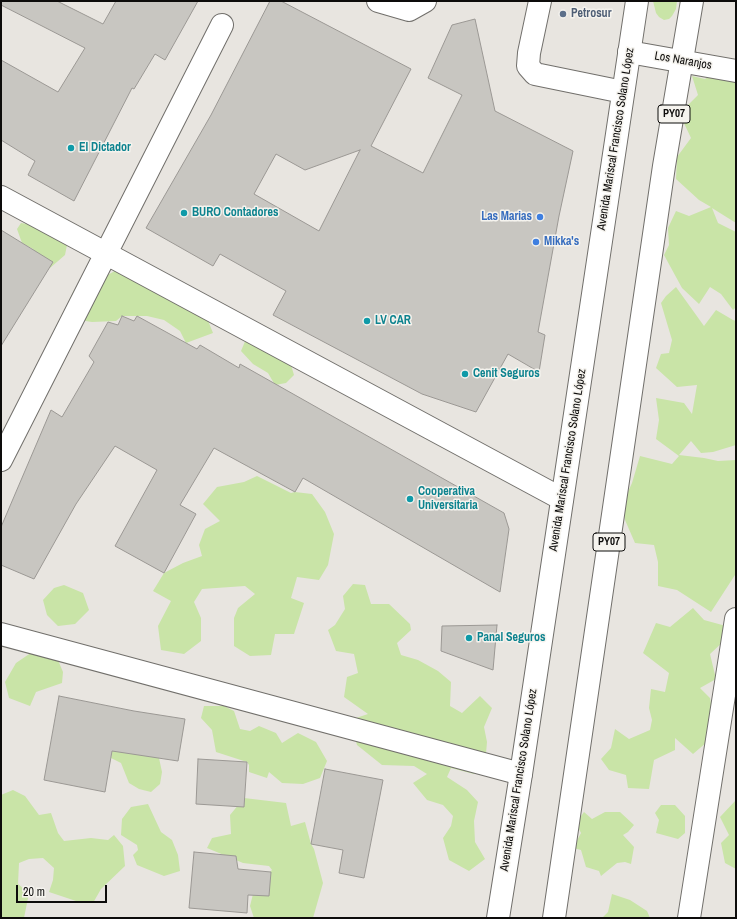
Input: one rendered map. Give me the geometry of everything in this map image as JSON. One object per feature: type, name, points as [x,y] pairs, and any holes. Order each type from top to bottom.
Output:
[{"type":"street","points":[[378,1],[409,10],[425,1]]},
{"type":"street","points":[[540,1],[528,53],[528,66],[535,74],[623,92]]},
{"type":"street","name":"Avenida Mariscal Francisco Solano López","points":[[498,918],[637,1]]},
{"type":"street","name":"PY07","points":[[554,918],[662,182],[692,1]]},
{"type":"street","points":[[1,460],[222,25]]},
{"type":"street","name":"Los Naranjos","points":[[629,52],[736,71]]},
{"type":"street","points":[[1,197],[562,499]]},
{"type":"street","points":[[689,918],[736,619]]},
{"type":"street","points":[[1,634],[521,774]]},
{"type":"green space","points":[[653,1],[677,1],[676,9],[669,19],[664,20],[656,13]]},
{"type":"green space","points":[[713,73],[724,81],[736,77],[736,223],[712,208],[718,223],[736,232],[736,307],[733,310],[721,294],[710,287],[699,304],[682,288],[664,255],[669,245],[668,228],[676,211],[689,216],[711,207],[699,200],[676,179],[677,157],[691,138],[682,119],[684,109],[698,95],[692,76],[705,79]]},
{"type":"green space","points":[[21,223],[33,225],[68,240],[65,255],[50,268],[37,265],[33,249],[22,243],[17,229]]},
{"type":"green space","points":[[121,266],[205,313],[213,333],[186,343],[180,331],[164,320],[147,316],[122,316],[116,321],[92,322],[79,320],[67,306],[74,290],[83,288]]},
{"type":"green space","points":[[676,287],[704,326],[716,310],[736,321],[736,445],[713,452],[701,453],[691,441],[679,455],[718,461],[736,460],[735,575],[711,612],[677,590],[658,586],[658,562],[654,545],[635,543],[625,520],[622,505],[632,483],[640,456],[672,464],[679,456],[656,439],[659,420],[656,398],[684,403],[692,414],[697,385],[677,387],[656,368],[661,354],[669,353],[672,340],[661,303]]},
{"type":"green space","points":[[246,339],[291,365],[294,375],[286,383],[275,385],[268,373],[253,364],[241,351]]},
{"type":"green space","points":[[257,476],[291,493],[312,494],[325,512],[334,534],[328,565],[319,580],[297,577],[291,598],[304,603],[294,634],[275,634],[271,655],[250,656],[234,646],[234,618],[238,608],[255,594],[245,586],[202,589],[194,602],[201,618],[201,641],[184,654],[161,650],[158,626],[171,601],[153,591],[164,573],[183,563],[202,556],[199,545],[205,529],[220,521],[203,504],[217,487],[244,482]]},
{"type":"green space","points":[[353,584],[365,585],[371,604],[389,604],[410,624],[411,630],[397,643],[401,655],[418,660],[438,671],[451,682],[450,706],[462,713],[480,696],[492,708],[484,727],[487,742],[485,765],[474,774],[451,768],[447,777],[467,790],[478,802],[474,821],[475,842],[485,859],[469,871],[449,860],[443,838],[451,826],[453,816],[443,805],[427,800],[413,783],[427,774],[414,766],[382,765],[357,745],[350,720],[368,714],[344,697],[347,677],[358,673],[354,654],[336,651],[328,630],[335,625],[345,609],[343,596]]},
{"type":"green space","points":[[64,585],[83,593],[89,610],[75,624],[58,626],[47,615],[43,600],[54,588]]},
{"type":"green space","points":[[693,608],[704,620],[726,626],[724,641],[710,654],[716,679],[700,688],[710,698],[713,716],[707,742],[693,754],[675,738],[675,750],[654,760],[649,789],[628,788],[626,775],[609,770],[601,759],[611,748],[615,729],[629,739],[650,730],[652,720],[649,708],[651,689],[665,692],[669,673],[643,653],[656,623],[670,627]]},
{"type":"green space","points":[[41,646],[55,653],[63,672],[62,683],[36,692],[30,706],[9,698],[5,682],[16,663]]},
{"type":"green space","points":[[204,706],[224,706],[234,711],[240,729],[250,731],[259,726],[276,733],[282,743],[298,733],[316,742],[327,761],[320,778],[303,784],[282,783],[269,772],[267,778],[249,772],[249,765],[247,762],[216,752],[212,730],[201,718]]},
{"type":"green space","points":[[114,741],[159,758],[162,772],[160,784],[151,792],[139,789],[129,783],[121,763],[111,758]]},
{"type":"green space","points":[[13,790],[25,796],[39,815],[51,813],[58,833],[64,841],[91,838],[108,840],[114,835],[123,846],[125,866],[101,889],[93,903],[79,902],[49,892],[53,880],[54,868],[43,858],[29,859],[19,863],[18,884],[29,893],[24,918],[1,918],[1,795]]},
{"type":"green space","points":[[244,798],[286,803],[291,826],[305,822],[323,883],[313,918],[254,918],[250,906],[255,886],[272,870],[269,866],[243,863],[207,848],[212,838],[231,834],[230,815]]},
{"type":"green space","points":[[736,800],[736,869],[725,863],[721,843],[729,835],[720,817]]},
{"type":"green space","points":[[148,804],[161,832],[172,840],[178,855],[180,871],[164,876],[137,865],[133,855],[138,850],[137,845],[121,835],[122,819],[131,807]]},
{"type":"green space","points":[[661,805],[675,805],[685,816],[685,833],[678,839],[656,833],[659,820],[655,813]]},
{"type":"green space","points":[[584,812],[592,819],[605,812],[620,812],[634,825],[623,835],[634,847],[631,864],[625,862],[617,863],[601,876],[599,871],[586,867],[581,850],[573,848],[581,833],[576,823]]},
{"type":"green space","points":[[612,894],[630,900],[647,911],[650,918],[602,918],[608,912]]},
{"type":"building","points":[[1,1],[57,1],[103,24],[116,1],[198,1],[165,60],[155,54],[134,89],[132,88],[74,201],[28,175],[35,161],[1,140],[1,60],[58,92],[85,48],[1,5]]},
{"type":"building","points":[[270,1],[281,1],[411,69],[371,146],[423,173],[462,95],[428,78],[452,25],[475,19],[495,111],[573,151],[559,216],[538,332],[545,335],[539,372],[508,354],[476,412],[422,394],[273,315],[286,291],[220,254],[213,266],[146,228],[211,115]],"holes":[[[360,150],[319,231],[254,194],[276,154],[305,170]]]},
{"type":"building","points":[[1,230],[53,262],[1,346]]},
{"type":"building","points":[[122,316],[134,321],[137,316],[197,349],[200,345],[239,368],[240,364],[504,513],[509,529],[500,592],[303,478],[295,492],[214,448],[180,505],[196,514],[164,573],[115,546],[157,470],[115,446],[76,504],[34,579],[1,565],[1,527],[51,410],[62,417],[94,362],[89,356],[108,322],[118,325]]},
{"type":"building","name":"Panal Seguros","points":[[497,625],[493,670],[441,651],[442,626]]},
{"type":"building","points":[[59,696],[134,711],[185,719],[178,761],[112,751],[105,792],[44,780]]},
{"type":"building","points":[[198,759],[247,762],[244,807],[196,804]]},
{"type":"building","points":[[325,769],[383,780],[364,878],[339,873],[343,850],[311,844]]},
{"type":"building","points":[[194,852],[236,856],[238,869],[271,872],[269,896],[248,895],[247,913],[189,908]]},
{"type":"place","name":"Petrosur","points":[[563,14]]},
{"type":"place","name":"El Dictador","points":[[71,148]]},
{"type":"place","name":"BURO Contadores","points":[[184,213]]},
{"type":"place","name":"Las Marias","points":[[540,217]]},
{"type":"place","name":"Mikka's","points":[[536,242]]},
{"type":"place","name":"LV CAR","points":[[367,321]]},
{"type":"place","name":"Cenit Seguros","points":[[465,374]]},
{"type":"place","name":"Cooperativa Universitaria","points":[[410,499]]},
{"type":"place","name":"Panal Seguros","points":[[469,638]]}]
